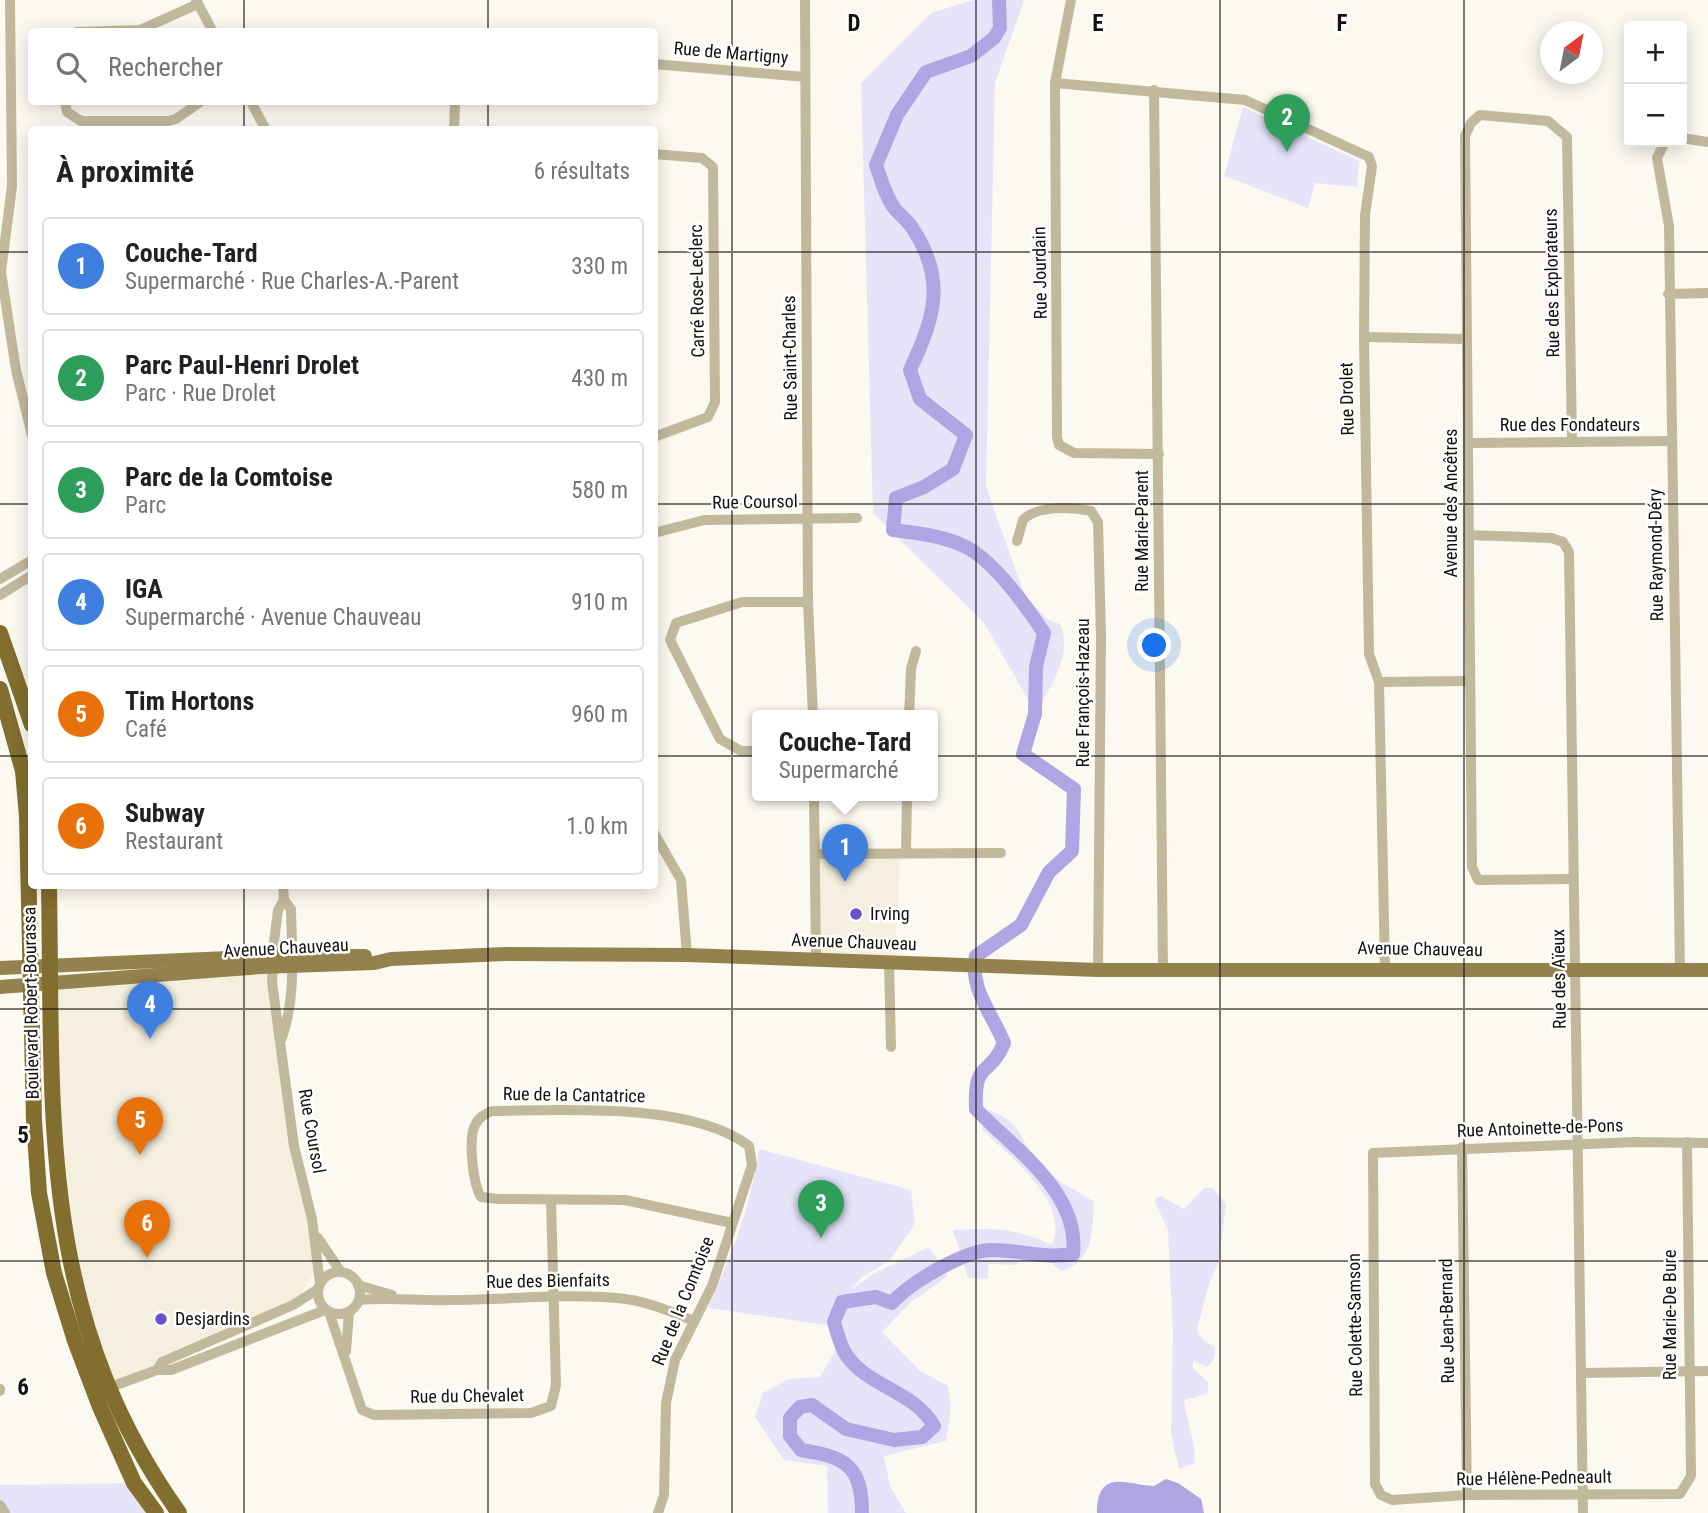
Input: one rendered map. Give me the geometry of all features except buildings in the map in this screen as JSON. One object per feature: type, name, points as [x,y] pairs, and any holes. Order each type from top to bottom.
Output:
[{"type":"highway","points":[[0,633],[28,713]]},
{"type":"highway","name":"Boulevard Robert-Bourassa","points":[[0,689],[23,771],[28,846]]},
{"type":"highway","name":"Boulevard Robert-Bourassa","points":[[29,889],[39,1193],[54,1273],[102,1390],[134,1483],[156,1513]]},
{"type":"highway","name":"Boulevard Robert-Bourassa","points":[[49,889],[53,1141],[63,1232],[102,1390],[179,1513]]},
{"type":"main road","name":"Avenue Chauveau","points":[[0,987],[345,954],[391,959],[505,954],[687,955],[991,968],[1163,971],[1385,968],[1708,970]]},
{"type":"main road","points":[[0,968],[50,964],[273,961]]},
{"type":"street","points":[[10,0],[12,186],[1,272],[16,370],[28,419]]},
{"type":"street","name":"Rue Saint-Charles","points":[[805,0],[808,602],[813,710]]},
{"type":"street","name":"Rue Jourdain","points":[[1071,0],[1055,83],[1057,437],[1059,445],[1074,453],[1159,454]]},
{"type":"street","points":[[144,28],[197,2],[211,28]]},
{"type":"street","name":"Rue de Martigny","points":[[658,64],[805,77]]},
{"type":"street","name":"Rue Drolet","points":[[1055,83],[1245,100],[1369,157],[1372,166],[1364,215],[1368,654],[1379,682],[1385,968]]},
{"type":"street","name":"Rue Marie-Parent","points":[[1154,90],[1163,971]]},
{"type":"street","points":[[66,105],[67,112],[81,121],[168,121],[176,119],[196,105]]},
{"type":"street","points":[[253,105],[265,126]]},
{"type":"street","points":[[454,126],[456,105]]},
{"type":"street","name":"Avenue des Ancêtres","points":[[1558,127],[1548,121],[1480,116],[1471,123],[1465,136],[1472,867],[1478,880],[1573,879]]},
{"type":"street","name":"Rue des Explorateurs","points":[[1558,127],[1567,137],[1572,442]]},
{"type":"street","points":[[1687,139],[1708,142]]},
{"type":"street","name":"Rue Raymond-Déry","points":[[1662,147],[1657,158],[1669,226],[1681,971]]},
{"type":"street","name":"Carré Rose-Leclerc","points":[[658,154],[702,158],[713,167],[715,402],[708,417],[658,436]]},
{"type":"street","points":[[1668,294],[1708,293]]},
{"type":"street","points":[[1364,337],[1466,339]]},
{"type":"street","name":"Rue des Fondateurs","points":[[1469,443],[1671,441]]},
{"type":"street","name":"Rue François-Hazeau","points":[[1017,541],[1023,520],[1040,510],[1091,511],[1098,522],[1101,636],[1098,970]]},
{"type":"street","name":"Rue Coursol","points":[[658,532],[704,520],[857,518]]},
{"type":"street","name":"Rue des Aïeux","points":[[1468,535],[1552,538],[1563,542],[1569,552],[1584,1373],[1583,1513]]},
{"type":"street","points":[[0,579],[28,562]]},
{"type":"street","points":[[0,595],[28,578]]},
{"type":"street","points":[[752,751],[741,751],[720,739],[670,640],[676,623],[742,602],[808,602]]},
{"type":"street","points":[[909,710],[911,669],[916,651]]},
{"type":"street","points":[[1379,682],[1469,681]]},
{"type":"street","points":[[814,801],[816,961]]},
{"type":"street","points":[[906,853],[907,801]]},
{"type":"street","points":[[658,841],[681,880],[687,955]]},
{"type":"street","points":[[815,854],[1002,853]]},
{"type":"street","name":"Rue Coursol","points":[[284,889],[284,900],[278,910],[273,961],[276,1021],[282,1038],[294,1146],[313,1229],[319,1286]]},
{"type":"street","name":"Rue Coursol","points":[[282,1038],[288,1022],[292,960],[291,909],[284,900]]},
{"type":"street","points":[[889,962],[891,1047]]},
{"type":"street","name":"Rue de la Cantatrice","points":[[732,1223],[625,1200],[481,1196],[474,1184],[473,1128],[481,1116],[492,1111],[590,1110],[658,1115],[734,1135],[749,1146]]},
{"type":"street","name":"Rue Marie-De Bure","points":[[1687,1142],[1691,1476],[1687,1488]]},
{"type":"street","name":"Rue Antoinette-de-Pons","points":[[1373,1153],[1462,1147],[1708,1143]]},
{"type":"street","name":"Rue de la Comtoise","points":[[658,1513],[664,1495],[666,1403],[675,1360],[712,1286],[752,1160],[749,1146]]},
{"type":"street","name":"Rue Jean-Bernard","points":[[1462,1147],[1467,1494]]},
{"type":"street","name":"Rue Colette-Samson","points":[[1373,1153],[1375,1484],[1381,1495]]},
{"type":"street","name":"Rue du Chevalet","points":[[327,1311],[346,1353],[355,1396],[362,1410],[374,1415],[531,1413],[551,1406],[556,1385],[551,1200]]},
{"type":"street","name":"Rue Coursol","points":[[313,1229],[341,1272]]},
{"type":"street","points":[[102,1390],[157,1370],[171,1370],[327,1311],[349,1312],[359,1300],[358,1285],[351,1276],[341,1272],[329,1275],[293,1305],[162,1362],[157,1370]]},
{"type":"street","name":"Rue des Bienfaits","points":[[358,1285],[398,1297]]},
{"type":"street","points":[[319,1286],[318,1300],[327,1311]]},
{"type":"street","name":"Rue des Bienfaits","points":[[359,1300],[398,1297],[448,1300],[554,1296],[619,1298],[660,1307],[694,1321]]},
{"type":"street","name":"Rue du Chevalet","points":[[346,1353],[349,1312]]},
{"type":"street","points":[[1584,1373],[1708,1371]]},
{"type":"street","name":"Rue Hélène-Pedneault","points":[[1381,1495],[1392,1500],[1467,1494],[1680,1494],[1687,1488]]},
{"type":"street","points":[[0,1505],[5,1513]]},
{"type":"shaded area","points":[[973,0],[1024,0],[995,83],[986,487],[1025,596],[1047,619],[1060,624],[1063,636],[1062,659],[1054,681],[1036,713],[984,623],[873,513],[861,83],[931,13]]},
{"type":"shaded area","points":[[1243,107],[1359,161],[1357,187],[1315,183],[1308,208],[1224,176]]},
{"type":"shaded area","points":[[900,853],[895,962],[816,961],[815,854]]},
{"type":"shaded area","points":[[273,966],[288,1099],[319,1266],[293,1305],[109,1388],[70,1269],[51,982]]},
{"type":"shaded area","points":[[989,1110],[1015,1127],[1045,1171],[1094,1202],[1089,1244],[1080,1260],[1072,1266],[1061,1271],[1051,1263],[1017,1260],[1018,1265],[989,1264],[988,1279],[968,1278],[953,1230],[1003,1230],[1052,1245],[1056,1229],[1046,1197],[1035,1181],[982,1129]]},
{"type":"shaded area","points":[[759,1149],[911,1190],[915,1224],[889,1261],[862,1277],[852,1289],[871,1275],[929,1247],[948,1276],[911,1302],[882,1332],[919,1370],[948,1386],[951,1407],[946,1441],[884,1456],[890,1486],[906,1513],[828,1513],[827,1466],[784,1460],[755,1417],[763,1393],[788,1379],[820,1377],[840,1342],[846,1294],[836,1304],[826,1325],[708,1308],[739,1230]]},
{"type":"shaded area","points":[[1204,1188],[1213,1188],[1226,1205],[1218,1264],[1209,1284],[1197,1330],[1203,1340],[1215,1347],[1215,1356],[1208,1367],[1193,1361],[1193,1368],[1209,1383],[1207,1394],[1184,1400],[1195,1463],[1179,1469],[1171,1434],[1173,1335],[1168,1230],[1154,1200],[1161,1196],[1184,1209]]},
{"type":"shaded area","points":[[1166,1479],[1178,1483],[1201,1499],[1204,1513],[1097,1513],[1098,1498],[1109,1484],[1125,1482],[1154,1486]]},
{"type":"shaded area","points":[[134,1483],[156,1513],[0,1513],[0,1485]]},
{"type":"waterway","points":[[862,1513],[859,1484],[855,1474],[848,1466],[830,1456],[801,1450],[790,1436],[790,1418],[800,1407],[812,1405],[846,1429],[894,1440],[922,1437],[934,1426],[926,1414],[903,1396],[865,1374],[845,1353],[834,1322],[842,1302],[876,1297],[892,1303],[911,1286],[938,1269],[981,1251],[1073,1254],[1072,1232],[1066,1211],[1055,1191],[1025,1156],[976,1109],[977,1082],[1004,1043],[979,990],[976,956],[1021,925],[1049,872],[1072,851],[1074,789],[1023,754],[1035,714],[1036,667],[1044,633],[1010,586],[989,564],[968,548],[931,536],[893,530],[896,498],[924,487],[953,469],[966,435],[920,399],[910,370],[930,316],[933,283],[924,248],[911,226],[892,204],[876,165],[897,115],[926,72],[971,56],[994,38],[1000,28],[999,0]]},
{"type":"place","name":"Parc Paul-Henri Drolet","points":[[1287,152]]},
{"type":"place","name":"Couche-Tard","points":[[845,882]]},
{"type":"place","name":"Irving","points":[[856,914]]},
{"type":"place","name":"IGA","points":[[150,1039]]},
{"type":"place","name":"Tim Hortons","points":[[140,1155]]},
{"type":"place","name":"Parc de la Comtoise","points":[[821,1238]]},
{"type":"place","name":"Subway","points":[[147,1258]]},
{"type":"place","name":"Desjardins","points":[[161,1319]]}]
